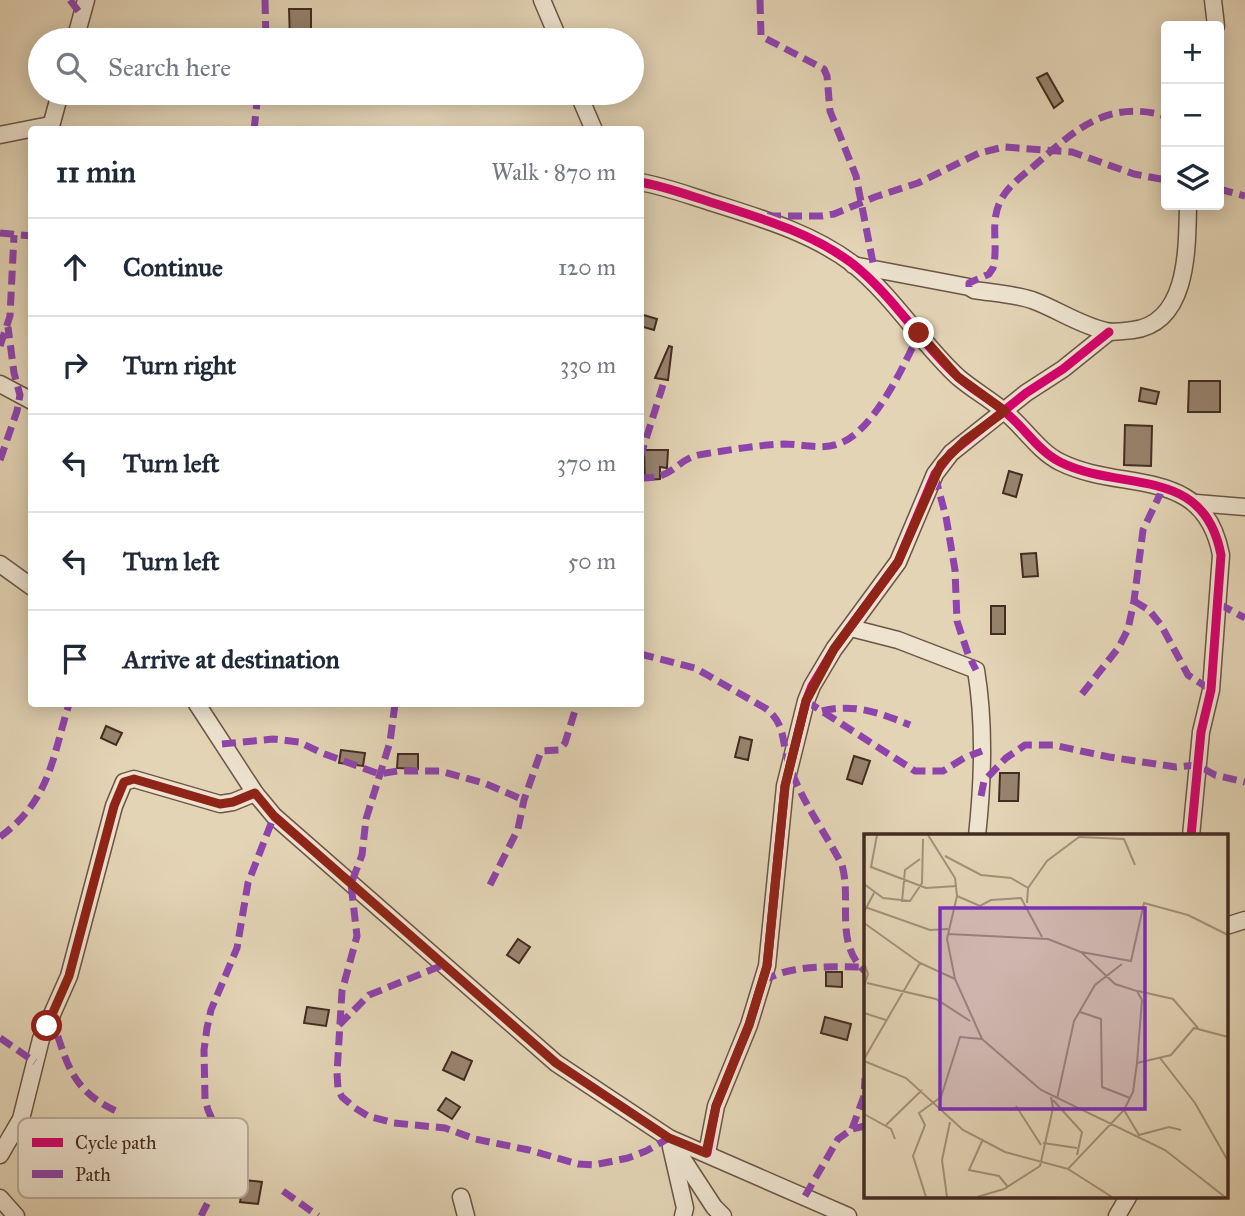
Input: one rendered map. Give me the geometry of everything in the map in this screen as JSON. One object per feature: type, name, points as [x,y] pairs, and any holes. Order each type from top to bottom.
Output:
[{"type":"street","points":[[78,28],[86,0]]},
{"type":"street","points":[[542,0],[554,28]]},
{"type":"street","points":[[1213,0],[1215,21]]},
{"type":"street","points":[[50,126],[56,105]]},
{"type":"street","points":[[582,105],[588,126]]},
{"type":"street","points":[[0,135],[28,131]]},
{"type":"street","points":[[644,183],[788,228],[853,265],[958,377],[1005,411],[1049,456],[1060,462],[1093,474],[1163,488],[1196,503],[1245,507]]},
{"type":"street","points":[[853,265],[1017,296],[1109,332],[1142,329],[1161,315],[1181,283],[1185,264],[1188,210]]},
{"type":"street","points":[[706,1153],[716,1106],[749,1025],[765,974],[785,786],[806,701],[834,649],[898,562],[941,464],[964,441],[1109,332]]},
{"type":"street","points":[[0,384],[28,399]]},
{"type":"street","points":[[1191,834],[1201,732],[1211,690],[1221,555],[1218,537],[1196,503]]},
{"type":"street","points":[[0,564],[28,584]]},
{"type":"street","points":[[851,628],[898,640],[976,670],[981,706],[982,751],[978,834]]},
{"type":"street","points":[[199,707],[255,793],[284,824],[546,1054],[669,1138],[848,1216]]},
{"type":"street","points":[[21,1118],[41,1039],[69,976],[111,818],[124,782],[134,779],[220,804],[255,793]]},
{"type":"street","points":[[1228,925],[1245,920]]},
{"type":"street","points":[[0,1155],[18,1124]]},
{"type":"street","points":[[669,1138],[685,1208],[683,1216]]},
{"type":"street","points":[[669,1138],[714,1207],[723,1216]]},
{"type":"street","points":[[461,1197],[466,1216]]},
{"type":"street","points":[[0,1198],[16,1216]]},
{"type":"street","points":[[1117,1216],[1127,1198]]},
{"type":"building","points":[[289,9],[311,9],[311,28],[290,28]]},
{"type":"building","points":[[1047,73],[1063,101],[1054,108],[1037,78]]},
{"type":"building","points":[[644,315],[657,319],[654,330],[644,327]]},
{"type":"building","points":[[669,346],[672,347],[668,380],[655,378]]},
{"type":"building","points":[[1189,381],[1220,381],[1220,412],[1188,412]]},
{"type":"building","points":[[1141,388],[1159,392],[1156,404],[1139,401]]},
{"type":"building","points":[[1125,425],[1152,426],[1151,466],[1124,465]]},
{"type":"building","points":[[644,450],[668,450],[667,468],[660,467],[660,479],[645,480]]},
{"type":"building","points":[[1009,471],[1022,475],[1016,497],[1003,493]]},
{"type":"building","points":[[1036,553],[1038,576],[1023,577],[1021,554]]},
{"type":"building","points":[[991,606],[1005,606],[1005,634],[991,634]]},
{"type":"building","points":[[106,726],[122,733],[116,745],[101,738]]},
{"type":"building","points":[[740,737],[752,740],[748,760],[735,757]]},
{"type":"building","points":[[341,750],[365,753],[363,766],[339,763]]},
{"type":"building","points":[[398,754],[418,754],[418,769],[397,768]]},
{"type":"building","points":[[854,756],[870,761],[862,784],[847,779]]},
{"type":"building","points":[[1000,773],[1019,773],[1018,801],[999,801]]},
{"type":"building","points":[[518,939],[530,947],[519,963],[507,955]]},
{"type":"building","points":[[826,972],[842,972],[842,987],[826,986]]},
{"type":"building","points":[[307,1007],[329,1010],[326,1026],[304,1023]]},
{"type":"building","points":[[825,1017],[851,1024],[847,1040],[821,1033]]},
{"type":"building","points":[[452,1052],[472,1061],[464,1080],[443,1070]]},
{"type":"building","points":[[446,1098],[460,1107],[452,1119],[438,1110]]},
{"type":"building","points":[[248,1180],[262,1182],[258,1204],[240,1202],[241,1198],[248,1198]]},
{"type":"marked path","points":[[70,0],[82,16]]},
{"type":"marked path","points":[[265,0],[266,28]]},
{"type":"marked path","points":[[760,0],[761,36],[824,69],[827,76],[830,111],[856,176],[874,268]]},
{"type":"marked path","points":[[254,126],[257,105]]},
{"type":"marked path","points":[[969,287],[969,283],[989,274],[993,268],[997,208],[1007,190],[1020,177],[1093,121],[1126,112],[1161,115]]},
{"type":"marked path","points":[[767,216],[834,214],[918,183],[979,153],[1004,147],[1072,152],[1134,174],[1161,179]]},
{"type":"marked path","points":[[1224,190],[1245,196]]},
{"type":"marked path","points":[[0,233],[28,236]]},
{"type":"marked path","points":[[0,346],[10,316],[14,235]]},
{"type":"marked path","points":[[0,460],[20,395],[8,327]]},
{"type":"marked path","points":[[644,478],[662,475],[694,456],[704,454],[774,445],[825,447],[838,444],[851,437],[875,412],[919,333]]},
{"type":"marked path","points":[[644,445],[663,385]]},
{"type":"marked path","points":[[935,476],[946,517],[955,570],[957,621],[976,670]]},
{"type":"marked path","points":[[1082,694],[1119,647],[1128,629],[1143,530],[1163,488]]},
{"type":"marked path","points":[[1134,601],[1149,610],[1161,625],[1188,675],[1211,690]]},
{"type":"marked path","points":[[1219,604],[1245,618]]},
{"type":"marked path","points":[[644,655],[695,668],[765,708],[777,720],[795,780],[842,865],[847,935],[850,948],[864,970]]},
{"type":"marked path","points":[[806,701],[915,771],[943,771],[982,751]]},
{"type":"marked path","points":[[0,837],[17,823],[40,792],[53,760],[68,707]]},
{"type":"marked path","points":[[395,707],[390,742],[366,819],[362,855],[351,884],[357,936],[342,991],[337,1073],[338,1089],[342,1097],[368,1116],[394,1123],[445,1128],[475,1139],[578,1164],[594,1165],[628,1158],[669,1138]]},
{"type":"marked path","points":[[490,885],[518,829],[524,800],[540,754],[542,751],[559,750],[565,743],[576,707]]},
{"type":"marked path","points":[[822,711],[856,709],[877,713],[910,725]]},
{"type":"marked path","points":[[222,744],[273,739],[299,742],[379,774],[440,771],[484,783],[524,800]]},
{"type":"marked path","points":[[981,796],[984,781],[1006,758],[1025,745],[1053,745],[1176,767],[1197,765],[1215,775],[1245,782]]},
{"type":"marked path","points":[[212,1118],[205,1099],[204,1050],[207,1028],[211,1010],[237,948],[248,883],[274,816]]},
{"type":"marked path","points":[[339,1025],[369,995],[443,965]]},
{"type":"marked path","points":[[763,981],[798,969],[861,967]]},
{"type":"marked path","points":[[51,1016],[66,1060],[79,1083],[88,1093],[116,1111]]},
{"type":"marked path","points":[[0,1038],[35,1062]]},
{"type":"marked path","points":[[852,1129],[864,1096]]},
{"type":"marked path","points":[[805,1196],[838,1139],[852,1129],[864,1126]]},
{"type":"marked path","points":[[283,1191],[318,1216]]},
{"type":"marked path","points":[[201,1216],[210,1198]]},
{"type":"cycle path","points":[[644,183],[674,190],[764,220],[820,243],[853,264],[881,290],[958,377],[1005,412],[1052,457],[1084,471],[1157,486],[1179,494],[1197,506],[1212,526],[1221,555],[1211,690],[1201,732],[1191,834]]},
{"type":"cycle path","points":[[707,1153],[716,1106],[749,1025],[767,966],[785,786],[812,686],[834,649],[898,562],[935,474],[951,453],[1109,332]]},
{"type":"route","points":[[47,1026],[69,976],[114,806],[124,782],[128,779],[149,782],[220,804],[255,793],[274,816],[556,1063],[669,1138],[706,1153],[716,1106],[764,981],[774,910],[785,786],[806,701],[834,649],[898,562],[941,464],[964,441],[1005,411],[958,377],[919,333]]}]
